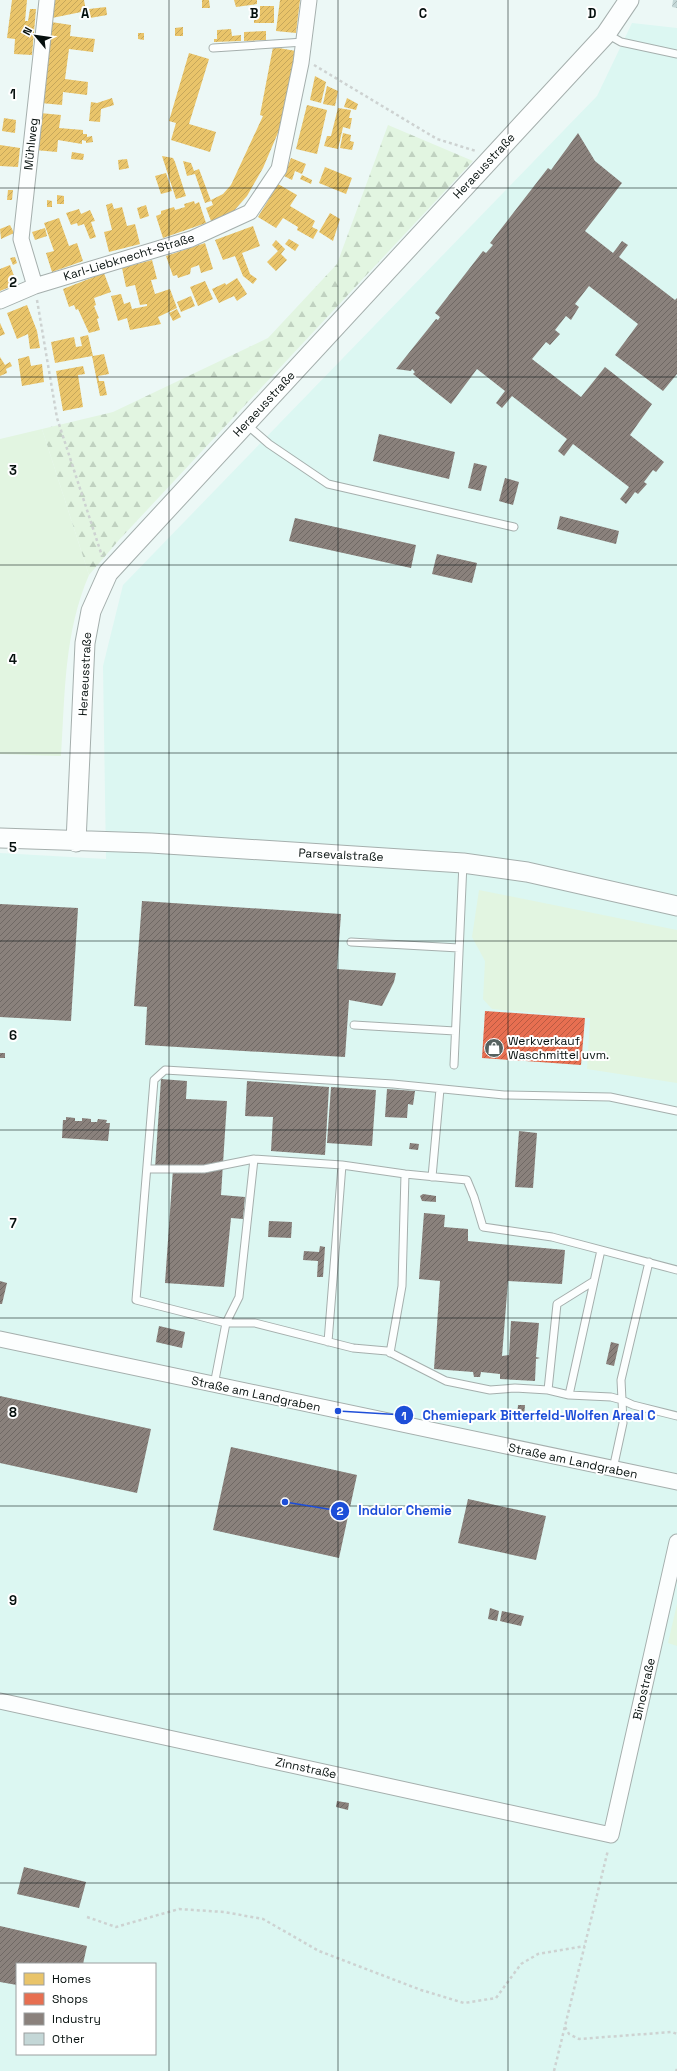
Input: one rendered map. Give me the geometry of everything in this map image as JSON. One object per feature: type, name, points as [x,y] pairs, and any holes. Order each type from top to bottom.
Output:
[{"type":"street","name":"Mühlweg","points":[[35,286],[21,239],[47,0]]},
{"type":"street","name":"Karl-Liebknecht-Straße","points":[[0,301],[35,286],[191,239],[250,212],[279,169],[302,63],[309,0]]},
{"type":"street","name":"Heraeusstraße","points":[[76,842],[85,643],[91,611],[108,573],[606,34],[629,0]]},
{"type":"street","name":"Parsevalstraße","points":[[0,838],[158,844],[463,863],[528,872],[677,906]]},
{"type":"street","name":"Straße am Landgraben","points":[[0,1339],[214,1386],[677,1482]]},
{"type":"street","name":"Binostraße","points":[[611,1835],[677,1542]]},
{"type":"street","name":"Zinnstraße","points":[[0,1701],[611,1835]]},
{"type":"lane","points":[[606,34],[621,42],[677,54]]},
{"type":"lane","points":[[213,48],[304,42]]},
{"type":"lane","points":[[246,424],[269,444],[328,484],[514,527]]},
{"type":"lane","points":[[454,1065],[463,863]]},
{"type":"lane","points":[[351,942],[459,948]]},
{"type":"lane","points":[[354,1026],[455,1031]]},
{"type":"lane","points":[[677,1111],[610,1097],[504,1095],[393,1084],[165,1070],[154,1080],[136,1300],[226,1323],[255,1323],[353,1348],[390,1352],[446,1381],[490,1390],[515,1388],[548,1390],[569,1395],[611,1397],[632,1405],[677,1416]]},
{"type":"lane","points":[[432,1177],[440,1089]]},
{"type":"lane","points":[[147,1169],[204,1169],[254,1160],[342,1165],[405,1174],[467,1180],[483,1227],[552,1237],[677,1270]]},
{"type":"lane","points":[[214,1386],[226,1323],[239,1297],[254,1160]]},
{"type":"lane","points":[[328,1342],[342,1165]]},
{"type":"lane","points":[[390,1352],[402,1286],[405,1174]]},
{"type":"lane","points":[[569,1395],[601,1250]]},
{"type":"lane","points":[[613,1469],[623,1423],[621,1380],[649,1262]]},
{"type":"lane","points":[[548,1390],[557,1304],[594,1281]]},
{"type":"path","points":[[302,63],[317,65],[437,140],[493,157]]},
{"type":"path","points":[[35,286],[57,418],[66,450],[108,573]]},
{"type":"path","points":[[554,2071],[611,1835]]},
{"type":"path","points":[[87,1917],[116,1927],[179,1909],[224,1912],[263,1919],[319,1951],[414,1987],[464,2003],[496,1998],[521,1964],[538,1954],[585,1946]]},
{"type":"path","points":[[565,2026],[570,2034],[579,2039],[672,2032],[677,2034]]},
{"type":"shaded area","points":[[632,23],[677,28],[677,2071],[0,2071],[0,853],[106,859],[103,666],[123,585],[597,96]]},
{"type":"green space","points":[[388,125],[473,161],[119,540],[89,575],[42,429],[113,412],[268,338],[337,264]]},
{"type":"green space","points":[[42,429],[89,575],[81,597],[70,641],[65,687],[61,756],[0,754],[0,439]]},
{"type":"green space","points":[[479,890],[677,930],[677,1083],[587,1069],[590,1018],[492,1009],[483,999],[485,961],[472,937]]},
{"type":"green space","points":[[677,1604],[677,1646],[668,1643]]},
{"type":"building: Homes","points":[[12,0],[27,0],[25,21],[28,21],[30,9],[36,9],[32,55],[14,54],[15,39],[7,38]]},
{"type":"building: Homes","points":[[54,0],[84,0],[86,11],[52,18]]},
{"type":"building: Homes","points":[[202,0],[209,0],[210,8],[202,8]]},
{"type":"building: Homes","points":[[234,0],[257,0],[257,4],[236,7]]},
{"type":"building: Homes","points":[[280,0],[300,0],[296,33],[276,31]]},
{"type":"building: Homes","points":[[260,6],[274,6],[274,23],[254,23],[254,14],[260,14]]},
{"type":"building: Homes","points":[[106,7],[107,15],[90,18],[89,9]]},
{"type":"building: Homes","points":[[51,22],[71,25],[70,36],[95,39],[93,52],[69,49],[65,79],[88,82],[87,95],[63,92],[62,105],[41,103]]},
{"type":"building: Homes","points":[[183,27],[183,36],[175,36],[175,28]]},
{"type":"building: Homes","points":[[231,29],[232,36],[241,35],[241,41],[214,42],[214,39],[217,39],[217,30]]},
{"type":"building: Homes","points":[[266,31],[266,40],[244,41],[244,32]]},
{"type":"building: Homes","points":[[138,33],[144,33],[144,40],[138,39]]},
{"type":"building: Homes","points":[[273,47],[296,51],[280,128],[263,168],[247,196],[231,214],[211,221],[206,208],[213,205],[211,200],[223,194],[231,185],[263,116],[260,115]]},
{"type":"building: Homes","points":[[189,53],[209,59],[189,124],[216,132],[210,152],[171,140],[176,123],[169,121]]},
{"type":"building: Homes","points":[[315,76],[326,82],[321,103],[310,100]]},
{"type":"building: Homes","points":[[327,86],[338,91],[335,106],[323,104]]},
{"type":"building: Homes","points":[[112,98],[114,105],[101,109],[100,122],[89,121],[91,102],[97,103]]},
{"type":"building: Homes","points":[[347,98],[358,104],[356,110],[344,107]]},
{"type":"building: Homes","points":[[307,105],[327,110],[317,154],[296,149]]},
{"type":"building: Homes","points":[[338,108],[351,110],[349,118],[352,118],[350,129],[343,127],[338,149],[324,146],[327,136],[331,136]]},
{"type":"building: Homes","points":[[40,113],[61,115],[59,128],[83,130],[83,134],[87,134],[87,137],[92,136],[93,142],[86,143],[86,141],[82,140],[82,144],[58,140],[57,152],[35,150]]},
{"type":"building: Homes","points":[[4,118],[16,120],[15,133],[2,131]]},
{"type":"building: Homes","points":[[343,133],[351,135],[350,141],[354,142],[352,150],[340,148]]},
{"type":"building: Homes","points":[[0,145],[20,148],[18,167],[0,166]]},
{"type":"building: Homes","points":[[72,152],[84,154],[83,160],[71,159]]},
{"type":"building: Homes","points":[[162,156],[173,158],[186,196],[176,199]]},
{"type":"building: Homes","points":[[291,158],[306,164],[302,174],[295,171],[292,180],[284,176]]},
{"type":"building: Homes","points":[[127,159],[129,168],[119,170],[118,160]]},
{"type":"building: Homes","points":[[183,161],[191,163],[194,171],[199,169],[211,201],[205,203],[195,174],[187,176]]},
{"type":"building: Homes","points":[[325,167],[352,178],[346,194],[319,183]]},
{"type":"building: Homes","points":[[166,173],[172,191],[161,194],[155,176]]},
{"type":"building: Homes","points":[[302,175],[312,180],[311,184],[300,179]]},
{"type":"building: Homes","points":[[278,184],[297,195],[290,206],[315,221],[312,227],[318,230],[313,239],[297,230],[298,227],[283,218],[276,228],[258,217]]},
{"type":"building: Homes","points":[[8,190],[13,190],[12,200],[7,200]]},
{"type":"building: Homes","points":[[57,195],[64,196],[64,204],[57,204]]},
{"type":"building: Homes","points":[[47,200],[52,201],[52,207],[47,207]]},
{"type":"building: Homes","points":[[194,201],[195,204],[199,202],[206,223],[163,238],[156,216],[161,214],[161,211],[174,207],[175,210],[185,207],[184,204]]},
{"type":"building: Homes","points":[[112,203],[114,209],[122,207],[127,226],[135,224],[140,244],[109,252],[104,232],[112,230],[106,205]]},
{"type":"building: Homes","points":[[146,205],[149,216],[140,219],[137,208]]},
{"type":"building: Homes","points":[[79,209],[81,214],[90,210],[95,221],[91,222],[96,237],[90,239],[84,224],[78,226],[77,223],[71,225],[66,213]]},
{"type":"building: Homes","points":[[330,213],[340,219],[333,241],[319,232]]},
{"type":"building: Homes","points":[[59,218],[69,246],[77,243],[83,261],[52,272],[46,253],[54,251],[44,223]]},
{"type":"building: Homes","points":[[10,225],[14,233],[1,239],[0,229]]},
{"type":"building: Homes","points":[[253,226],[260,246],[242,253],[250,274],[257,279],[253,284],[243,276],[235,256],[223,260],[215,240]]},
{"type":"building: Homes","points":[[45,228],[47,236],[35,240],[32,232]]},
{"type":"building: Homes","points":[[289,239],[299,245],[295,251],[285,244]]},
{"type":"building: Homes","points":[[276,240],[285,249],[281,254],[287,260],[276,271],[267,262],[278,251],[272,245]]},
{"type":"building: Homes","points":[[205,243],[213,269],[201,273],[199,265],[191,268],[190,274],[178,278],[177,275],[173,276],[166,256]]},
{"type":"building: Homes","points":[[15,257],[17,263],[13,265],[10,258]]},
{"type":"building: Homes","points":[[152,260],[157,279],[151,280],[155,294],[170,289],[177,308],[158,317],[161,324],[130,330],[127,318],[118,321],[111,296],[121,294],[124,304],[130,302],[132,309],[147,306],[147,304],[140,305],[135,285],[126,287],[122,268]]},
{"type":"building: Homes","points":[[10,265],[17,284],[0,291],[0,269]]},
{"type":"building: Homes","points":[[104,273],[111,292],[94,298],[96,305],[94,306],[99,318],[97,319],[100,330],[89,333],[78,309],[76,310],[74,305],[69,307],[63,289]]},
{"type":"building: Homes","points":[[237,278],[247,294],[237,301],[234,296],[219,303],[212,289],[225,283],[226,285]]},
{"type":"building: Homes","points":[[205,281],[213,299],[198,306],[190,287]]},
{"type":"building: Homes","points":[[191,296],[195,306],[181,312],[177,302]]},
{"type":"building: Homes","points":[[27,305],[37,331],[40,348],[30,349],[28,334],[17,339],[7,313]]},
{"type":"building: Homes","points":[[177,309],[181,317],[173,321],[169,313]]},
{"type":"building: Homes","points":[[0,323],[5,334],[0,336]]},
{"type":"building: Homes","points":[[88,335],[93,356],[104,354],[109,374],[98,376],[99,381],[104,381],[107,395],[100,396],[92,356],[55,363],[51,342],[74,337],[76,347],[82,346],[80,337]]},
{"type":"building: Homes","points":[[29,356],[31,366],[42,364],[44,382],[22,386],[18,359]]},
{"type":"building: Homes","points":[[0,357],[5,365],[10,362],[12,366],[6,369],[7,373],[0,376]]},
{"type":"building: Homes","points":[[83,366],[85,374],[78,375],[83,407],[63,411],[56,371]]},
{"type":"building: Shops","points":[[485,1011],[585,1018],[581,1065],[482,1058]]},
{"type":"building: Industry","points":[[578,133],[595,161],[622,183],[585,231],[613,253],[622,241],[628,245],[619,257],[675,300],[677,298],[677,374],[663,391],[615,355],[638,324],[589,286],[575,304],[579,307],[571,320],[566,316],[555,330],[560,334],[550,345],[546,342],[532,359],[581,397],[605,367],[652,404],[630,435],[664,462],[656,472],[653,470],[644,482],[647,484],[638,494],[635,492],[626,504],[620,499],[629,487],[573,444],[564,456],[558,451],[567,439],[512,396],[502,408],[496,403],[505,391],[477,369],[451,404],[413,374],[415,372],[412,369],[411,371],[396,369],[436,319],[438,320],[440,317],[435,313],[483,251],[486,253],[493,245],[490,243],[548,168],[551,170]]},
{"type":"building: Industry","points":[[379,434],[455,452],[449,479],[373,461]]},
{"type":"building: Industry","points":[[474,463],[487,466],[481,491],[468,488]]},
{"type":"building: Industry","points":[[505,478],[519,482],[513,505],[499,501]]},
{"type":"building: Industry","points":[[560,516],[619,531],[616,544],[557,529]]},
{"type":"building: Industry","points":[[295,518],[416,545],[411,568],[289,541]]},
{"type":"building: Industry","points":[[437,554],[477,563],[472,583],[432,574]]},
{"type":"building: Industry","points":[[142,901],[341,914],[337,969],[396,973],[394,982],[382,1006],[349,1000],[345,1057],[145,1045],[147,1007],[134,1006]]},
{"type":"building: Industry","points":[[0,904],[78,908],[71,1021],[0,1017]]},
{"type":"building: Industry","points":[[0,1053],[5,1053],[5,1058],[0,1058]]},
{"type":"building: Industry","points":[[161,1079],[187,1081],[186,1099],[227,1101],[221,1195],[245,1197],[243,1219],[231,1218],[224,1287],[165,1283],[173,1169],[155,1168]]},
{"type":"building: Industry","points":[[247,1081],[329,1087],[325,1155],[271,1151],[273,1117],[245,1116]]},
{"type":"building: Industry","points":[[331,1087],[376,1090],[372,1146],[327,1143]]},
{"type":"building: Industry","points":[[387,1089],[415,1091],[413,1105],[408,1104],[407,1118],[385,1117]]},
{"type":"building: Industry","points":[[66,1117],[75,1118],[75,1121],[82,1121],[82,1118],[91,1119],[91,1122],[97,1122],[98,1119],[107,1120],[106,1123],[110,1123],[108,1141],[62,1138],[63,1120],[66,1120]]},
{"type":"building: Industry","points":[[519,1131],[537,1133],[533,1188],[515,1187]]},
{"type":"building: Industry","points":[[410,1143],[419,1144],[418,1150],[409,1149]]},
{"type":"building: Industry","points":[[423,1194],[436,1196],[436,1202],[422,1201],[420,1196]]},
{"type":"building: Industry","points":[[424,1213],[445,1215],[444,1227],[468,1229],[468,1241],[565,1250],[562,1284],[508,1281],[502,1356],[509,1355],[511,1321],[539,1323],[536,1357],[540,1358],[536,1359],[535,1381],[500,1379],[500,1374],[481,1372],[480,1377],[474,1377],[473,1372],[434,1369],[440,1281],[419,1279]]},
{"type":"building: Industry","points":[[269,1221],[292,1222],[291,1238],[268,1237]]},
{"type":"building: Industry","points":[[320,1246],[325,1247],[323,1277],[317,1277],[318,1261],[303,1260],[304,1251],[319,1252]]},
{"type":"building: Industry","points":[[0,1281],[7,1283],[2,1304],[0,1304]]},
{"type":"building: Industry","points":[[159,1326],[185,1332],[182,1348],[156,1342]]},
{"type":"building: Industry","points":[[611,1342],[619,1344],[614,1366],[606,1364]]},
{"type":"building: Industry","points":[[0,1396],[151,1429],[137,1493],[0,1463]]},
{"type":"building: Industry","points":[[518,1405],[525,1405],[524,1417],[517,1417]]},
{"type":"building: Industry","points":[[231,1447],[357,1475],[339,1558],[213,1530]]},
{"type":"building: Industry","points":[[468,1499],[546,1516],[536,1560],[458,1543]]},
{"type":"building: Industry","points":[[490,1608],[499,1611],[497,1621],[488,1619]]},
{"type":"building: Industry","points":[[502,1611],[524,1616],[521,1626],[500,1621]]},
{"type":"building: Industry","points":[[337,1801],[349,1803],[348,1810],[336,1807]]},
{"type":"building: Industry","points":[[24,1867],[86,1882],[79,1908],[17,1894]]},
{"type":"building: Industry","points":[[0,1926],[87,1946],[83,1963],[16,1963],[16,1985],[0,1982]]},
{"type":"building: Other","points":[[673,0],[677,0],[677,8],[672,7]]},
{"type":"place","name":"Werkverkauf Waschmittel uvm.","points":[[494,1048]]},
{"type":"place","name":"Chemiepark Bitterfeld-Wolfen Areal C","points":[[338,1411]]},
{"type":"place","name":"Indulor Chemie","points":[[285,1502]]}]
